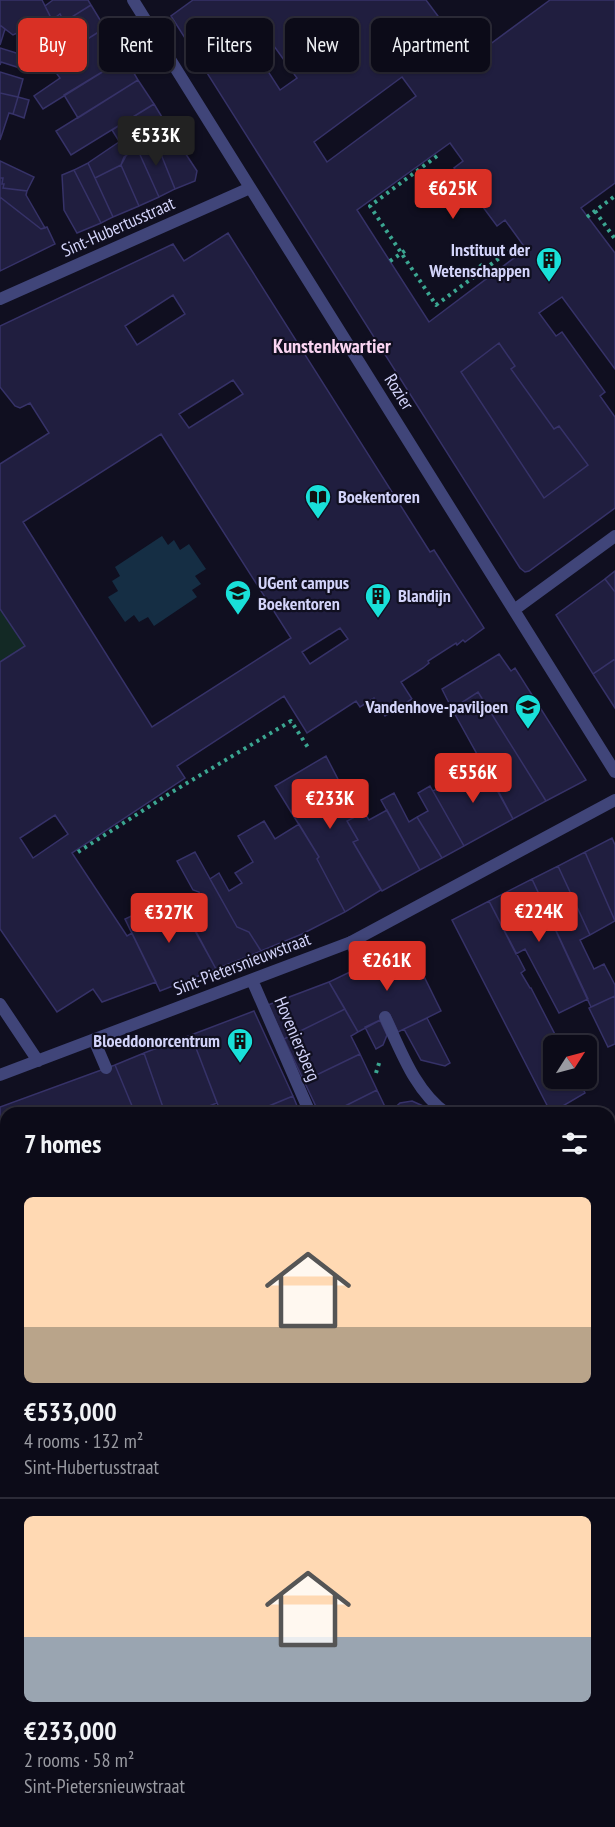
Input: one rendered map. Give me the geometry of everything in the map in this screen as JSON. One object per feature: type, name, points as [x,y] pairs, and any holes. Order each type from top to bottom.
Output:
[{"type":"street","name":"Rozier","points":[[133,0],[615,772]]},
{"type":"street","name":"Sint-Hubertusstraat","points":[[0,299],[250,188]]},
{"type":"street","points":[[514,610],[615,536]]},
{"type":"street","name":"Sint-Pietersnieuwstraat","points":[[0,1075],[351,942],[615,800]]},
{"type":"street","points":[[351,942],[362,966]]},
{"type":"street","name":"Hoveniersberg","points":[[252,980],[307,1107]]},
{"type":"street","points":[[0,1004],[38,1061]]},
{"type":"street","points":[[385,1017],[423,1091],[437,1107]]},
{"type":"street","points":[[94,1040],[106,1068]]},
{"type":"path","points":[[437,156],[370,206],[436,305],[509,251]]},
{"type":"path","points":[[587,217],[615,196]]},
{"type":"path","points":[[595,211],[615,239]]},
{"type":"path","points":[[390,261],[406,250]]},
{"type":"path","points":[[480,264],[490,277]]},
{"type":"path","points":[[455,282],[459,288]]},
{"type":"path","points":[[78,852],[172,792],[291,721],[309,749]]},
{"type":"path","points":[[376,1073],[382,1056]]},
{"type":"green space","points":[[0,609],[25,646],[0,662]]},
{"type":"water","points":[[162,536],[168,545],[174,540],[180,550],[189,544],[206,569],[195,576],[201,584],[192,590],[197,597],[154,626],[148,617],[139,622],[134,615],[125,622],[108,597],[118,591],[112,581],[120,576],[115,567]]},
{"type":"building","points":[[0,0],[42,0],[51,18],[18,18],[18,33],[13,35],[0,25]]},
{"type":"building","points":[[53,0],[88,0],[91,5],[70,18],[62,18],[60,14],[51,18],[45,6]]},
{"type":"building","name":"Instituut der Wetenschappen","points":[[193,0],[426,0],[439,18],[371,18],[371,72],[490,72],[490,44],[550,0],[615,0],[615,183],[581,208],[615,253],[615,369],[562,297],[539,313],[556,336],[562,332],[605,392],[600,396],[615,417],[615,508],[529,571],[525,572],[520,568],[206,72],[268,72],[280,90],[297,78],[293,72],[359,72],[359,18],[285,18],[285,61],[273,45],[273,18],[186,18],[186,40],[171,16]],"holes":[[[402,77],[416,96],[327,162],[314,142]],[[450,143],[463,161],[454,168],[497,226],[505,220],[526,249],[429,322],[357,210]],[[499,343],[515,366],[511,369],[554,429],[559,426],[588,465],[544,498],[461,372]]]},
{"type":"building","points":[[91,5],[99,18],[99,32],[87,39],[87,18],[70,18]]},
{"type":"building","points":[[0,25],[5,29],[0,45]]},
{"type":"building","points":[[99,32],[99,72],[102,72],[43,109],[34,96],[60,78],[56,72],[87,72],[87,39]]},
{"type":"building","points":[[0,48],[18,54],[18,67],[1,62],[0,65]]},
{"type":"building","points":[[0,72],[23,79],[18,97],[0,93]]},
{"type":"building","points":[[102,72],[133,72],[138,80],[78,118],[64,95]]},
{"type":"building","points":[[138,80],[154,104],[71,155],[56,131]]},
{"type":"building","points":[[0,93],[18,97],[13,114],[9,113],[0,140]]},
{"type":"building","points":[[18,97],[29,100],[24,118],[13,114]]},
{"type":"building","points":[[154,104],[168,127],[127,154],[112,130]]},
{"type":"building","points":[[168,127],[197,171],[195,181],[175,189],[154,137]]},
{"type":"building","points":[[154,137],[175,189],[159,197],[137,148]]},
{"type":"building","points":[[119,142],[127,154],[121,165],[95,178],[88,163]]},
{"type":"building","points":[[137,148],[159,197],[139,206],[121,165],[124,157]]},
{"type":"building","points":[[0,161],[34,177],[27,191],[3,188],[3,178],[0,178]]},
{"type":"building","points":[[88,163],[113,217],[101,223],[74,170]]},
{"type":"building","points":[[121,165],[139,206],[113,217],[95,178]]},
{"type":"building","points":[[74,170],[101,223],[77,233],[64,210],[62,175]]},
{"type":"building","points":[[0,178],[3,178],[3,188],[27,191],[26,195],[45,228],[41,229],[0,197]]},
{"type":"building","points":[[0,197],[41,229],[47,227],[55,244],[0,271]]},
{"type":"building","name":"UGent campus Boekentoren","points":[[228,233],[430,552],[434,550],[484,628],[465,642],[463,640],[457,645],[456,643],[428,661],[429,663],[423,668],[401,682],[412,699],[385,716],[374,698],[360,707],[356,701],[307,733],[284,696],[177,766],[185,778],[72,853],[127,936],[132,933],[156,982],[102,1002],[93,989],[57,1012],[0,929],[0,662],[25,646],[0,609],[0,464],[49,433],[30,403],[20,408],[15,406],[0,387],[0,326],[173,244],[184,261]],"holes":[[[173,295],[185,314],[137,345],[125,326]],[[233,380],[243,394],[189,428],[179,414]],[[161,434],[291,638],[152,727],[23,522]],[[340,628],[348,639],[310,664],[302,652]],[[55,815],[68,834],[33,858],[20,838]]]},
{"type":"building","points":[[499,343],[515,366],[511,369],[554,429],[559,426],[588,465],[544,498],[461,372]]},
{"type":"building","points":[[615,571],[615,592],[605,579]]},
{"type":"building","points":[[605,579],[615,592],[615,659],[593,674],[556,615]]},
{"type":"building","name":"Vandenhove-paviljoen","points":[[499,654],[511,671],[515,668],[586,780],[546,801],[478,692],[452,709],[442,689]]},
{"type":"building","points":[[615,659],[615,708],[593,674]]},
{"type":"building","points":[[478,692],[546,801],[513,819],[452,709]]},
{"type":"building","points":[[326,756],[357,816],[347,821],[358,840],[353,842],[381,890],[345,912],[317,859],[319,857],[275,786]]},
{"type":"building","points":[[483,762],[513,819],[464,846],[433,791]]},
{"type":"building","points":[[430,786],[464,846],[442,858],[417,817],[428,811],[418,793]]},
{"type":"building","points":[[394,793],[409,822],[417,817],[442,858],[420,870],[381,800]]},
{"type":"building","points":[[387,810],[420,870],[382,891],[353,842],[358,840],[347,821],[364,812],[369,820]]},
{"type":"building","points":[[264,821],[275,839],[299,824],[319,857],[317,859],[345,912],[302,934],[261,951],[249,932],[237,927],[210,879],[219,873],[229,891],[242,883],[235,873],[253,862],[238,836]]},
{"type":"building","points":[[612,838],[615,845],[615,921],[585,852]]},
{"type":"building","points":[[195,852],[237,927],[249,932],[261,951],[216,969],[183,907],[201,897],[199,892],[193,890],[177,861]]},
{"type":"building","points":[[585,852],[615,921],[590,935],[558,866]]},
{"type":"building","points":[[558,866],[590,935],[580,940],[594,969],[604,964],[615,985],[615,996],[591,1007],[532,879]]},
{"type":"building","points":[[532,879],[588,999],[559,1013],[525,949],[516,954],[489,901]]},
{"type":"building","points":[[175,895],[216,969],[160,991],[125,919]]},
{"type":"building","points":[[489,901],[525,970],[521,973],[555,1035],[543,1035],[543,1089],[583,1089],[585,1093],[561,1107],[548,1107],[452,920]]},
{"type":"building","points":[[408,944],[441,1011],[398,1032],[390,1015],[358,1032],[329,982]]},
{"type":"building","points":[[329,982],[345,1009],[284,1039],[268,1005]]},
{"type":"building","points":[[615,996],[615,1044],[608,1047],[589,1008]]},
{"type":"building","points":[[345,1009],[358,1032],[351,1036],[360,1054],[304,1081],[284,1039]]},
{"type":"building","name":"Bloeddonorcentrum","points":[[254,1011],[293,1096],[266,1107],[219,1107],[191,1035]]},
{"type":"building","points":[[427,1018],[450,1063],[445,1066],[421,1060],[404,1029]]},
{"type":"building","points":[[380,1020],[387,1035],[383,1045],[376,1049],[365,1027]]},
{"type":"building","points":[[191,1035],[217,1103],[207,1107],[163,1107],[144,1053]]},
{"type":"building","points":[[144,1053],[163,1107],[132,1107],[115,1065]]},
{"type":"building","points":[[360,1054],[377,1090],[343,1107],[316,1107],[304,1081]]},
{"type":"building","points":[[115,1065],[132,1107],[0,1107]]},
{"type":"building","points":[[377,1090],[385,1107],[343,1107]]},
{"type":"building","points":[[293,1096],[298,1107],[266,1107]]},
{"type":"building","points":[[412,1101],[424,1107],[396,1107],[400,1103]]},
{"type":"place","name":"Instituut der Wetenschappen","points":[[549,283]]},
{"type":"place","name":"Boekentoren","points":[[318,520]]},
{"type":"place","name":"UGent campus Boekentoren","points":[[238,616]]},
{"type":"place","name":"Blandijn","points":[[378,619]]},
{"type":"place","name":"Vandenhove-paviljoen","points":[[528,730]]},
{"type":"place","name":"Bloeddonorcentrum","points":[[240,1064]]},
{"type":"district","name":"Kunstenkwartier","points":[[332,346]]}]
